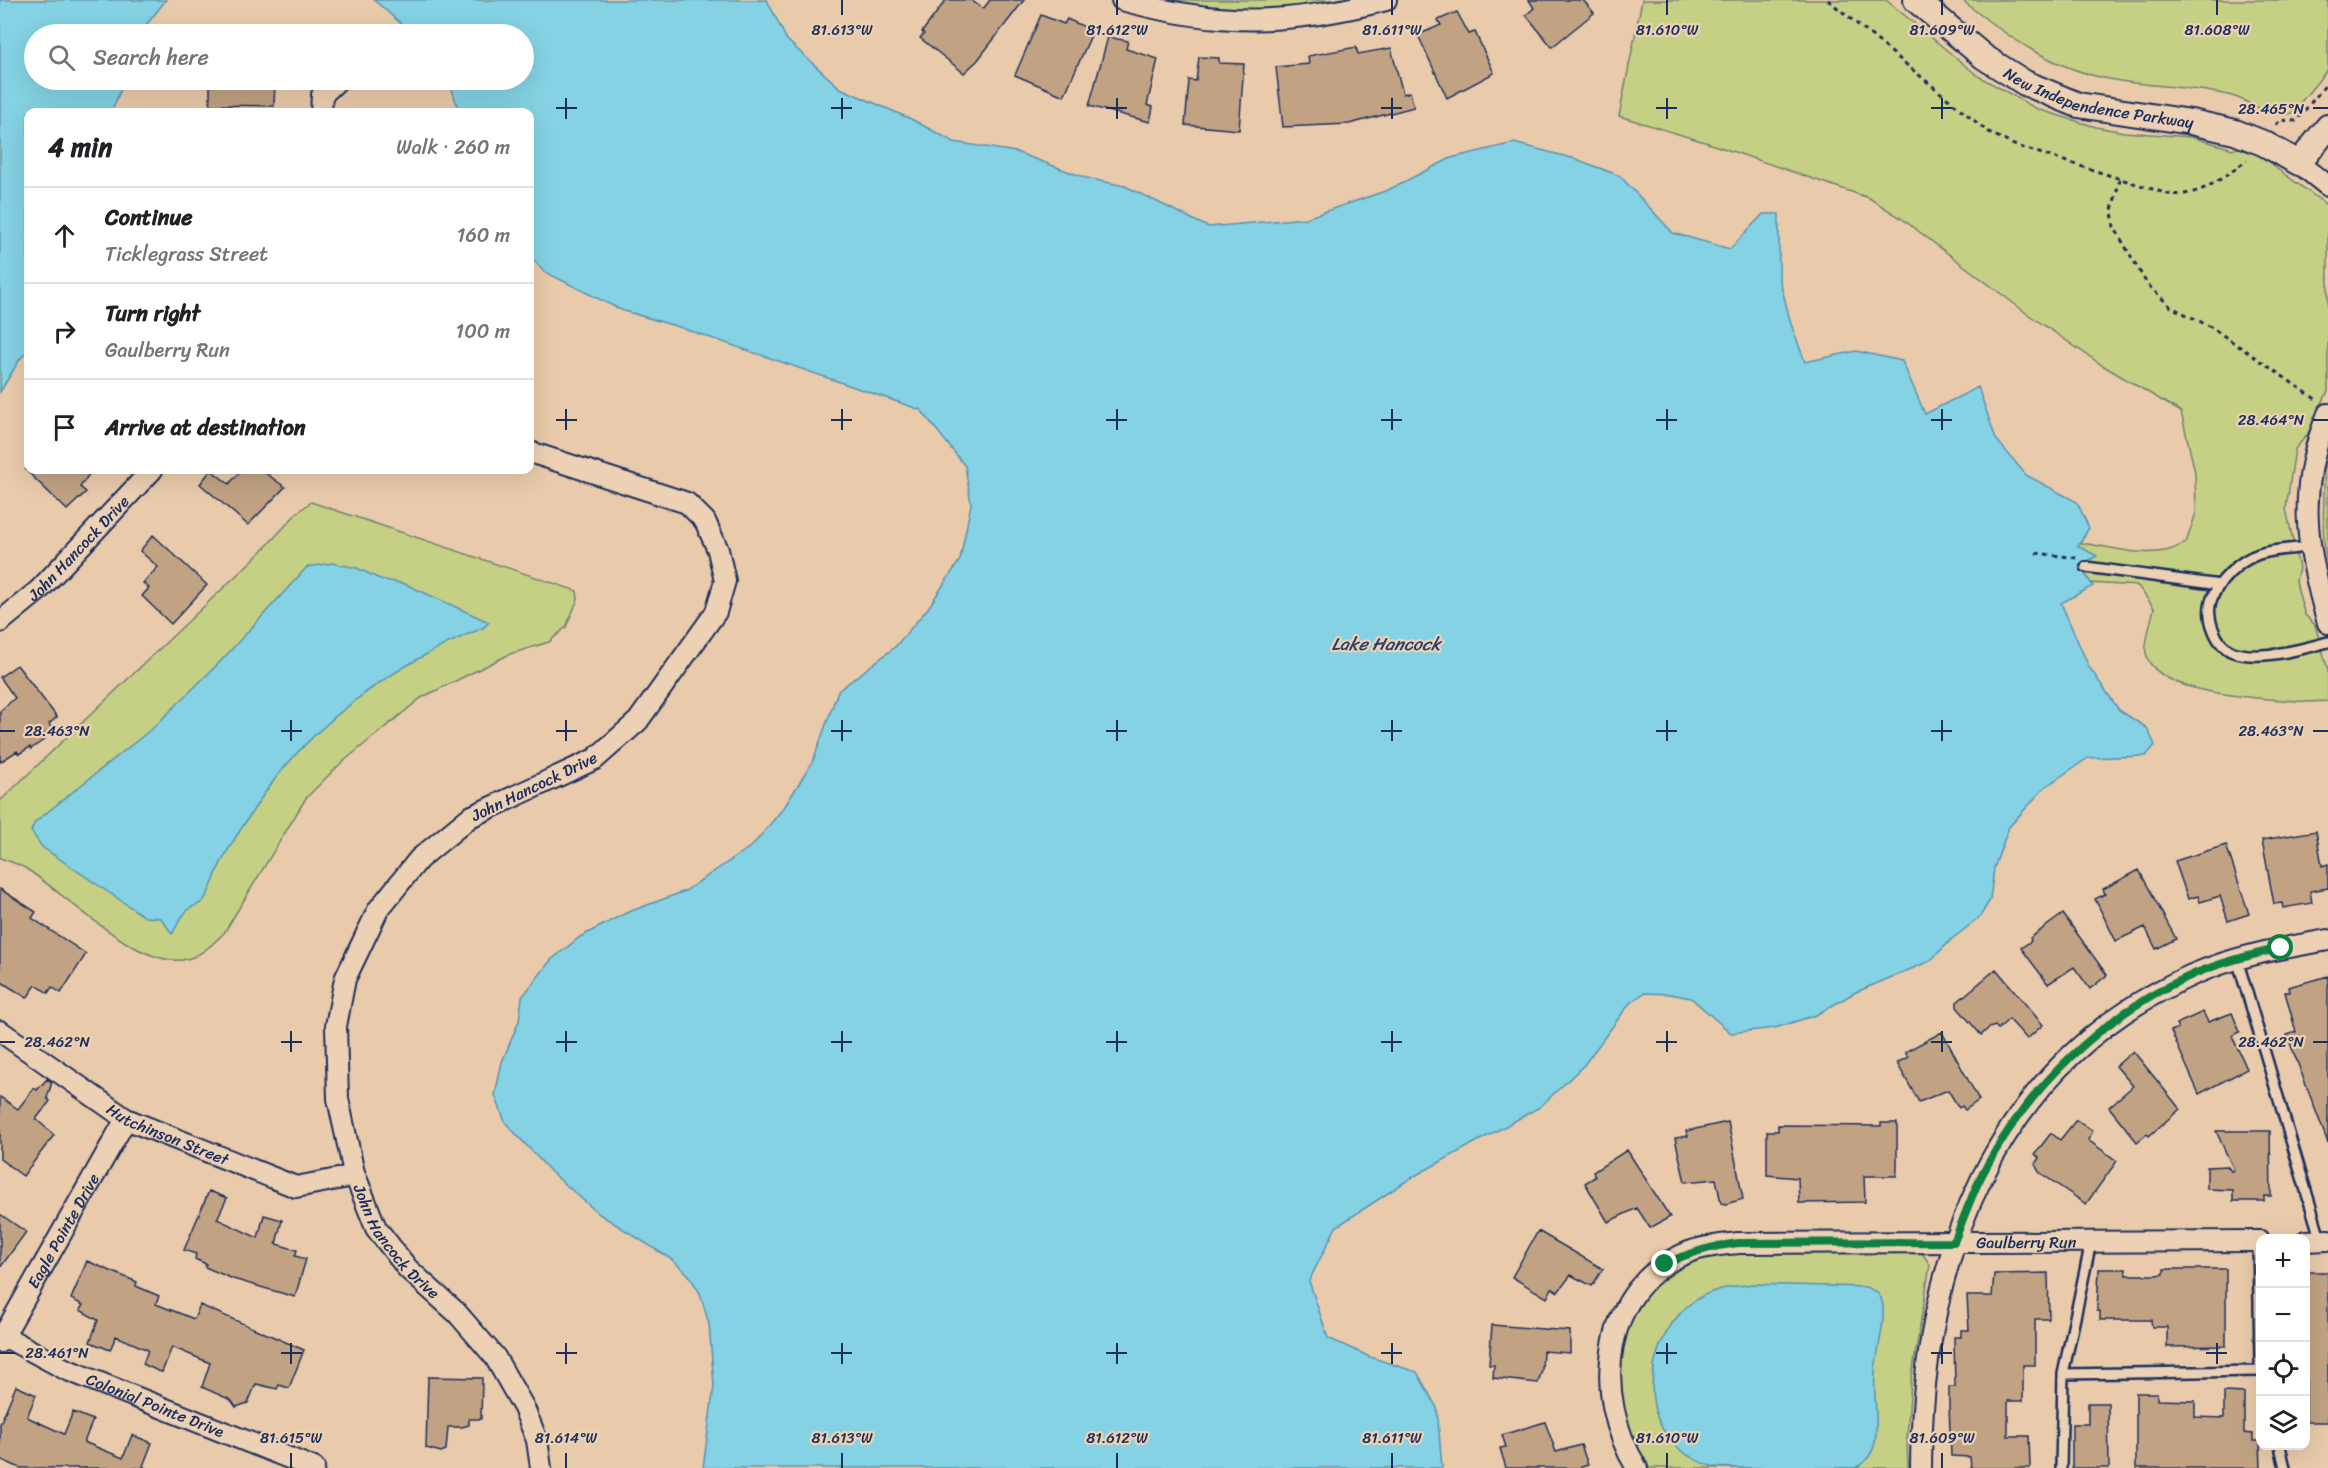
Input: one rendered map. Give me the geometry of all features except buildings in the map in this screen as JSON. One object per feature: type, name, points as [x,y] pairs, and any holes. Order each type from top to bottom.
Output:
[{"type":"street","points":[[1122,0],[1167,12],[1209,19],[1256,21],[1311,16],[1386,0]]},
{"type":"street","name":"New Independence Parkway","points":[[1916,0],[1984,57],[2025,83],[2078,105],[2191,122],[2263,142],[2299,163],[2328,186]]},
{"type":"street","points":[[321,108],[322,95],[327,90]]},
{"type":"street","points":[[2299,163],[2328,127]]},
{"type":"street","points":[[2325,409],[2313,454],[2307,518],[2309,547],[2328,623]]},
{"type":"street","name":"John Hancock Drive","points":[[534,453],[687,503],[705,521],[718,550],[725,581],[716,612],[638,721],[595,759],[470,817],[419,859],[378,910],[345,979],[336,1026],[338,1099],[354,1173],[376,1228],[408,1269],[457,1313],[495,1357],[513,1384],[537,1440],[541,1468]]},
{"type":"street","name":"John Hancock Drive","points":[[0,622],[39,590],[148,474]]},
{"type":"street","points":[[1921,1468],[1921,1426],[1935,1309],[1954,1242],[1982,1176],[2004,1137],[2056,1071],[2094,1037],[2160,991],[2194,974],[2237,959],[2328,940]]},
{"type":"street","name":"Hutchinson Street","points":[[0,1031],[126,1119],[296,1187],[343,1178],[354,1173]]},
{"type":"street","name":"Eagle Pointe Drive","points":[[1,1338],[126,1119]]},
{"type":"street","name":"Gaulberry Run","points":[[1637,1468],[1622,1445],[1613,1416],[1610,1382],[1611,1353],[1618,1325],[1630,1301],[1646,1281],[1665,1264],[1688,1252],[1710,1246],[1738,1243],[2256,1241]]},
{"type":"street","name":"Colonial Pointe Drive","points":[[1,1338],[65,1369],[314,1468]]},
{"type":"lane","points":[[2309,547],[2259,553],[2236,567],[2220,585],[2211,602],[2211,617],[2215,633],[2232,652],[2245,654],[2295,652],[2328,642]]},
{"type":"lane","points":[[2086,567],[2220,585]]},
{"type":"lane","points":[[2237,959],[2318,1240]]},
{"type":"lane","points":[[2061,1468],[2063,1374],[2091,1242]]},
{"type":"lane","points":[[2259,1288],[2260,1342]]},
{"type":"lane","points":[[2063,1374],[2256,1371]]},
{"type":"lane","points":[[2281,1450],[2285,1468]]},
{"type":"path","points":[[1828,0],[1987,131],[2011,144],[2168,194],[2185,196],[2202,190],[2242,163],[2256,152],[2280,120],[2296,121],[2328,82]]},
{"type":"path","points":[[2120,179],[2112,210],[2114,228],[2147,284],[2171,308],[2211,327],[2325,409]]},
{"type":"green space","points":[[1161,0],[1345,0],[1287,10],[1242,12]]},
{"type":"green space","points":[[1642,0],[1886,0],[1978,76],[2037,109],[2096,127],[2124,132],[2191,137],[2233,149],[2249,147],[2263,154],[2276,168],[2328,206],[2328,391],[2307,435],[2295,449],[2286,509],[2299,568],[2296,581],[2298,591],[2305,615],[2315,625],[2328,670],[2328,701],[2308,702],[2216,693],[2169,679],[2154,668],[2146,649],[2154,608],[2138,586],[2072,582],[2066,541],[2141,552],[2170,550],[2186,543],[2196,513],[2195,472],[2181,412],[2102,365],[2029,315],[1901,218],[1869,198],[1708,143],[1619,116]]},
{"type":"green space","points":[[1962,0],[2328,0],[2328,69],[2292,113],[2277,114],[2232,96],[2188,88],[2114,80],[2072,69],[2033,51]]},
{"type":"green space","points":[[2328,440],[2328,569],[2323,520],[2324,456]]},
{"type":"green space","points":[[311,502],[577,591],[578,599],[566,627],[549,642],[510,654],[421,698],[339,765],[306,798],[224,933],[205,950],[188,959],[163,959],[121,940],[25,868],[0,858],[0,801]]},
{"type":"green space","points":[[1912,1249],[1923,1254],[1930,1265],[1911,1381],[1907,1439],[1908,1468],[1649,1468],[1636,1453],[1616,1382],[1620,1347],[1637,1303],[1656,1282],[1682,1264],[1711,1253]]},
{"type":"water","points":[[0,0],[166,0],[147,24],[24,24],[24,90],[121,90],[113,108],[24,108],[24,355],[0,392]]},
{"type":"water","name":"Lake Hancock","points":[[374,0],[767,0],[787,40],[840,88],[911,119],[954,142],[1016,152],[1086,178],[1125,186],[1208,227],[1306,218],[1388,190],[1451,158],[1514,143],[1576,159],[1620,176],[1673,233],[1730,249],[1763,214],[1779,214],[1779,277],[1791,324],[1805,362],[1856,351],[1902,361],[1925,414],[1978,387],[1996,439],[2026,475],[2077,502],[2089,528],[2078,546],[2097,556],[2084,563],[2084,572],[2093,586],[2061,603],[2089,667],[2119,710],[2147,728],[2155,745],[2146,756],[2088,758],[2045,787],[2009,827],[1994,868],[1990,900],[1979,918],[1952,939],[1930,961],[1854,993],[1816,1015],[1775,1028],[1731,1033],[1691,998],[1644,993],[1630,1003],[1584,1065],[1540,1107],[1411,1178],[1336,1227],[1309,1281],[1328,1338],[1370,1357],[1417,1372],[1437,1408],[1442,1468],[703,1468],[714,1386],[709,1324],[700,1293],[688,1274],[671,1259],[599,1214],[551,1172],[505,1122],[495,1095],[502,1062],[519,1021],[522,997],[551,960],[580,937],[626,913],[685,891],[753,845],[785,806],[813,761],[838,691],[895,647],[928,608],[960,560],[971,504],[965,466],[921,410],[679,327],[621,310],[543,271],[534,260],[534,108],[458,108],[452,90],[534,90],[534,24],[402,24]]},
{"type":"water","points":[[332,563],[357,568],[380,579],[405,584],[489,622],[483,628],[450,642],[386,679],[356,700],[301,749],[277,777],[243,826],[222,861],[205,898],[187,911],[172,934],[161,918],[145,917],[42,847],[31,831],[35,822],[154,727],[220,662],[307,567]]},
{"type":"water","points":[[1752,1284],[1867,1287],[1881,1298],[1883,1314],[1876,1365],[1875,1443],[1870,1455],[1859,1466],[1855,1468],[1714,1467],[1695,1459],[1673,1444],[1660,1424],[1653,1402],[1652,1378],[1657,1355],[1667,1332],[1681,1313],[1699,1298],[1718,1290]]},
{"type":"route","points":[[1665,1264],[1688,1252],[1710,1246],[1738,1243],[1954,1242],[1982,1176],[2004,1137],[2056,1071],[2094,1037],[2160,991],[2194,974],[2237,959],[2281,948]]}]
